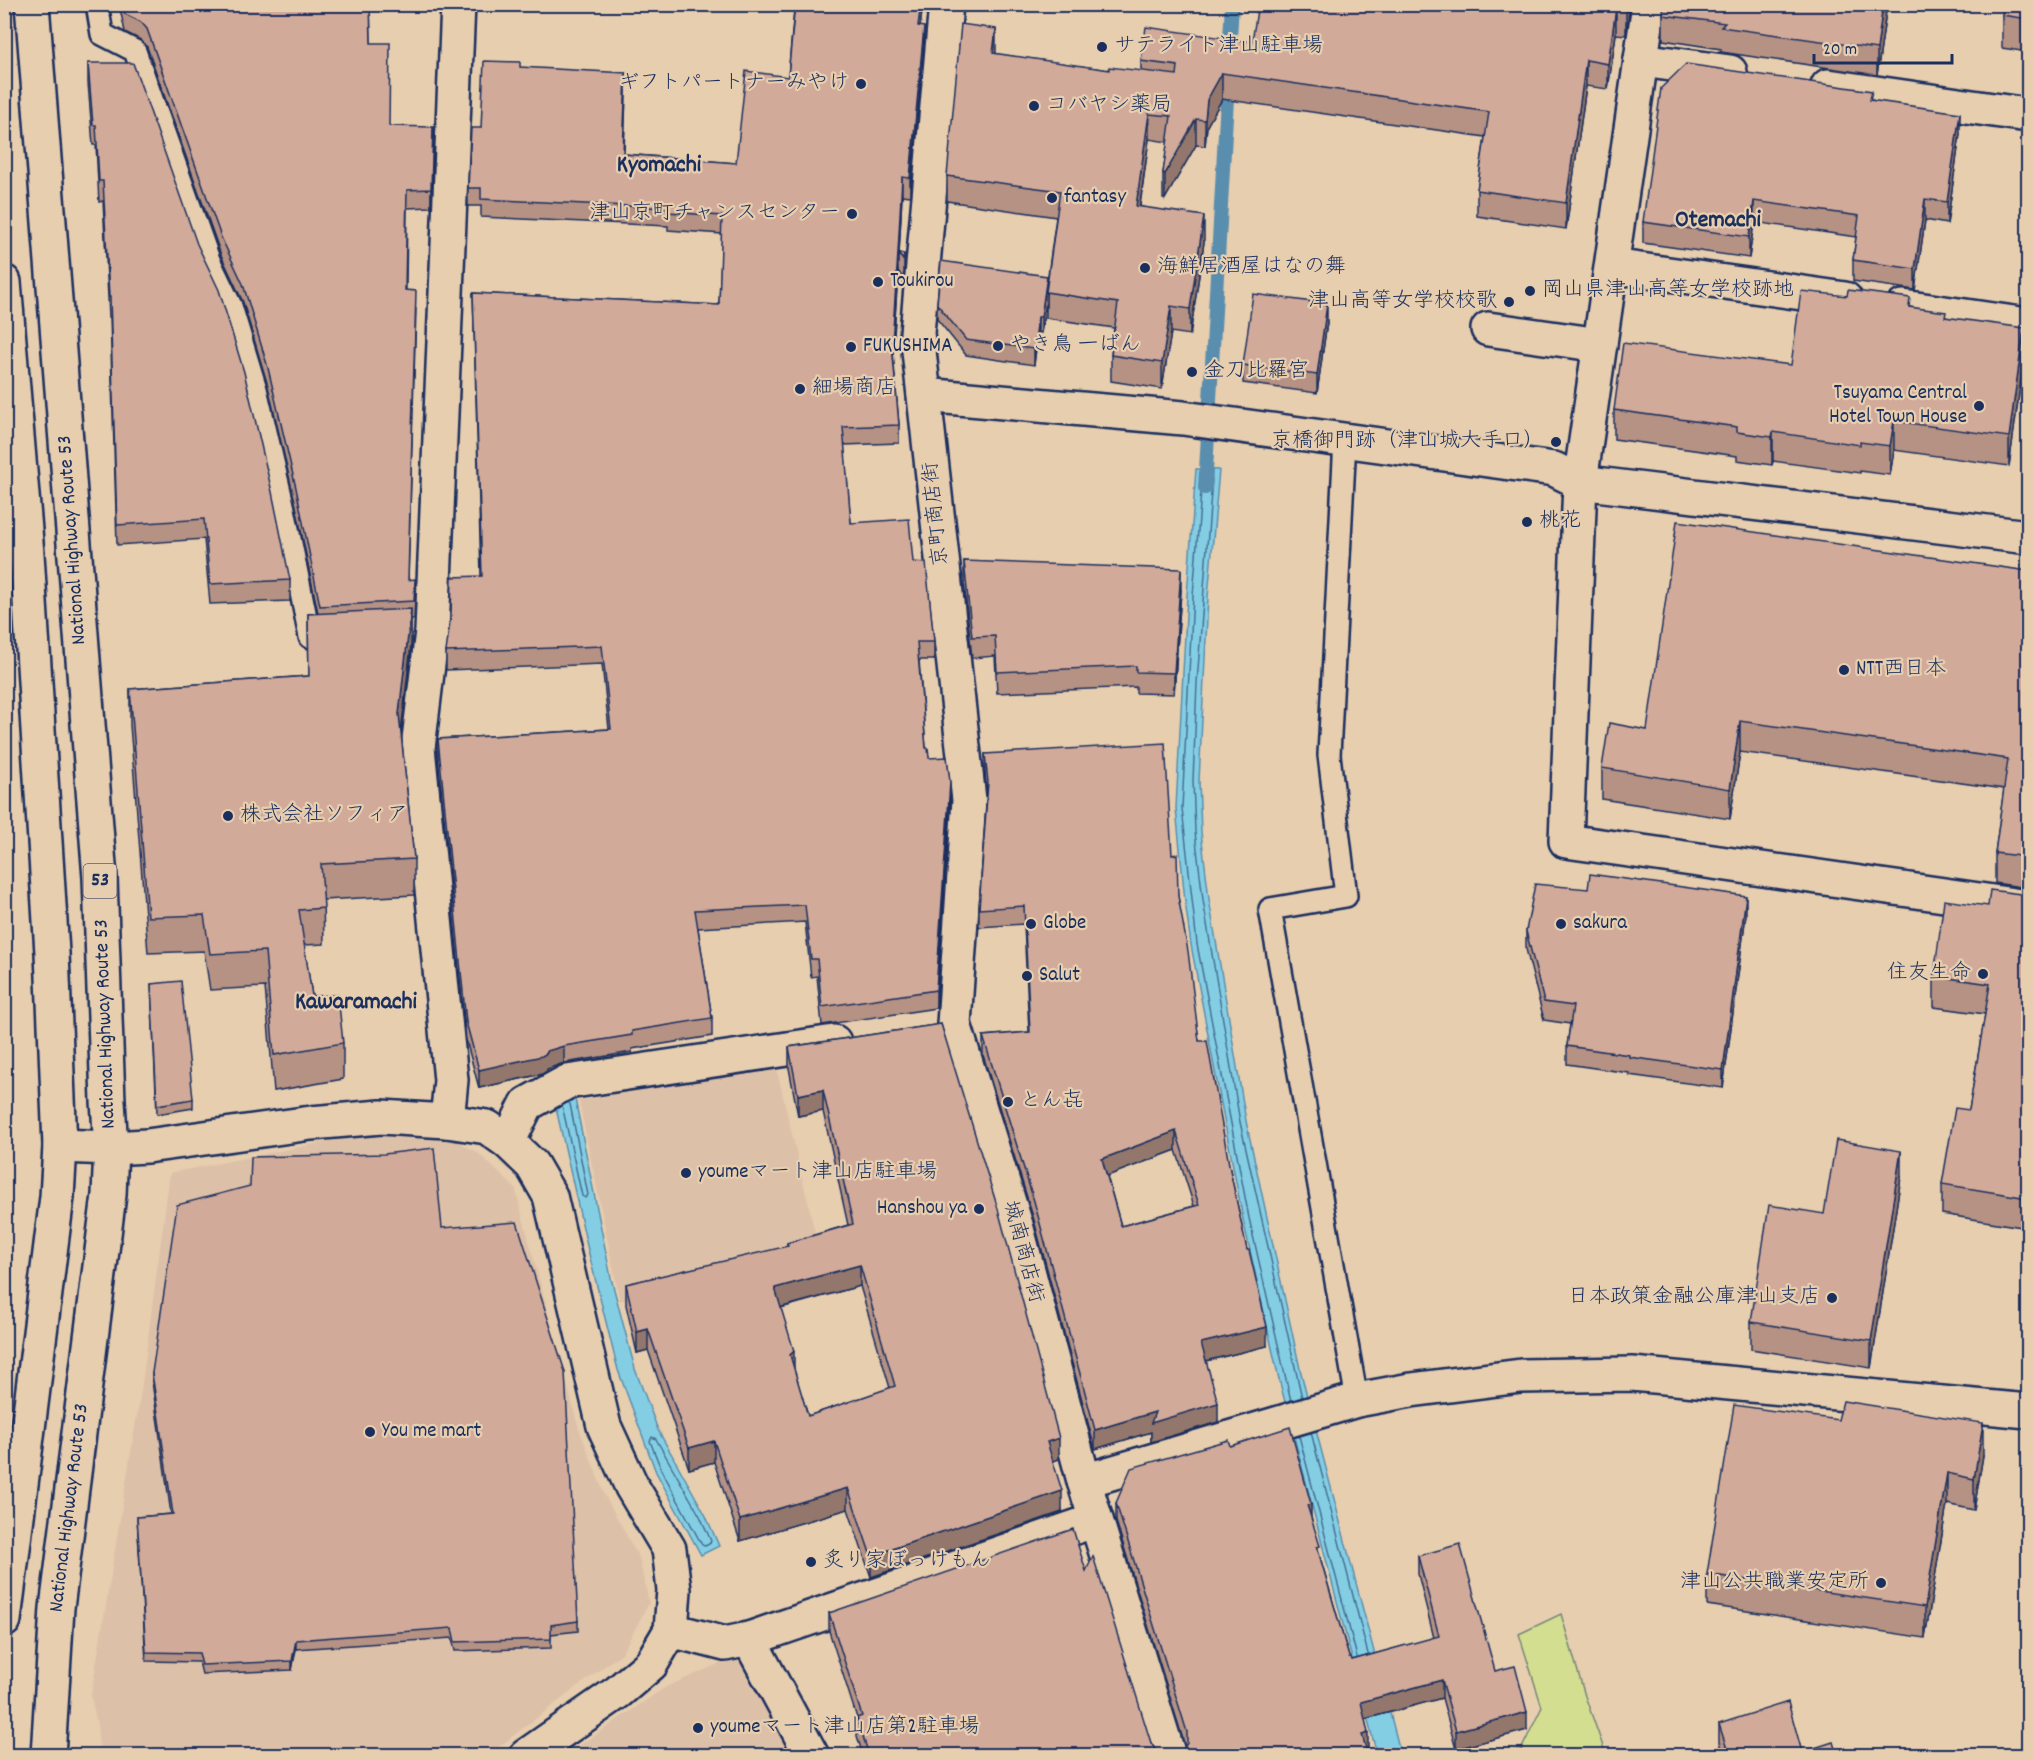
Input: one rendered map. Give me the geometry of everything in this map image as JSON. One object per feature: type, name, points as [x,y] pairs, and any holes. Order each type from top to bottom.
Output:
[{"type":"main road","name":"National Highway Route 53","points":[[32,4],[100,878],[111,1148],[109,1194],[57,1608],[48,1755]]},
{"type":"main road","points":[[447,1121],[451,1080],[418,748],[421,632],[458,4]]},
{"type":"main road","name":"京町商店街","points":[[946,4],[917,333],[969,800],[954,1024]]},
{"type":"main road","points":[[1649,4],[1580,482],[1566,842],[2028,907]]},
{"type":"main road","points":[[1641,60],[1759,76]]},
{"type":"main road","points":[[1795,82],[2028,115]]},
{"type":"main road","points":[[1612,266],[2028,325]]},
{"type":"main road","points":[[4,282],[27,554],[52,953],[60,1146],[57,1197],[4,1620]]},
{"type":"main road","points":[[1488,329],[1600,345]]},
{"type":"main road","points":[[924,395],[1183,418],[1554,469],[1580,482],[2028,537]]},
{"type":"main road","points":[[919,1029],[954,1024]]},
{"type":"main road","name":"城南商店街","points":[[954,1024],[1016,1225],[1084,1481],[1169,1755]]},
{"type":"main road","points":[[508,1142],[527,1104],[567,1082],[861,1038]]},
{"type":"main road","points":[[60,1146],[111,1148],[147,1146],[311,1123],[381,1117],[447,1121],[488,1127],[532,1165],[550,1196],[604,1426],[632,1487],[669,1549],[674,1590],[671,1630],[651,1664],[618,1692],[526,1755]]},
{"type":"main road","points":[[1084,1481],[1357,1400],[1422,1388],[1521,1376],[1632,1374],[2028,1411]]},
{"type":"main road","points":[[671,1630],[725,1644],[749,1639],[1096,1520]]},
{"type":"main road","points":[[749,1639],[812,1755]]},
{"type":"lane","points":[[97,4],[102,34],[135,51],[209,260],[231,306],[256,389],[284,509],[310,637],[343,635]]},
{"type":"lane","points":[[1345,440],[1329,755],[1346,896],[1270,909],[1357,1400]]},
{"type":"shaded area","points":[[775,1062],[819,1250],[620,1301],[579,1101]]},
{"type":"shaded area","points":[[355,1136],[454,1139],[478,1153],[515,1188],[578,1426],[605,1496],[639,1558],[649,1603],[622,1653],[488,1755],[100,1755],[91,1696],[141,1391],[170,1173]]},
{"type":"shaded area","points":[[741,1654],[799,1756],[564,1756],[666,1687]]},
{"type":"green space","points":[[1561,1614],[1585,1696],[1606,1755],[1488,1755],[1521,1750],[1542,1707],[1519,1634]]},
{"type":"water","points":[[1196,469],[1219,470],[1208,597],[1199,781],[1201,832],[1209,899],[1246,1121],[1300,1369],[1401,1755],[1378,1755],[1375,1747],[1278,1375],[1243,1219],[1191,945],[1176,808]]},
{"type":"water","points":[[574,1094],[611,1278],[635,1369],[658,1430],[705,1514],[719,1546],[701,1555],[656,1472],[618,1370],[554,1099]]},
{"type":"building","points":[[123,4],[370,4],[371,43],[390,43],[389,126],[433,127],[431,189],[407,190],[405,290],[416,291],[408,580],[415,579],[414,601],[320,606],[268,368],[243,284],[221,237],[147,29],[141,22],[125,14]]},
{"type":"building","points":[[795,4],[921,4],[918,26],[924,27],[910,178],[902,177],[892,345],[899,425],[843,427],[851,523],[909,519],[913,562],[926,563],[934,642],[917,642],[926,748],[928,748],[929,758],[947,757],[950,782],[936,990],[822,1007],[817,959],[811,959],[805,905],[695,910],[712,1018],[632,1031],[632,1035],[564,1046],[547,1051],[542,1056],[479,1070],[466,1022],[438,739],[611,729],[602,646],[446,652],[451,614],[452,577],[482,576],[473,293],[719,305],[722,216],[668,212],[669,208],[481,199],[481,188],[468,188],[471,128],[481,128],[484,61],[520,62],[520,67],[626,73],[623,154],[736,163],[746,71],[788,77]]},
{"type":"building","points":[[1258,4],[1626,4],[1626,9],[1616,8],[1608,64],[1586,60],[1566,203],[1477,190],[1489,112],[1222,73],[1207,100],[1205,120],[1196,119],[1165,174],[1163,173],[1171,116],[1149,114],[1136,206],[1204,216],[1190,309],[1171,306],[1162,363],[1111,355],[1118,303],[1046,292],[1060,191],[947,176],[961,24],[996,29],[993,53],[1109,70],[1109,67],[1177,75],[1178,66],[1141,61],[1146,27],[1252,42]]},
{"type":"building","points":[[1664,4],[1883,4],[1877,49],[1721,27],[1725,23],[1663,15]]},
{"type":"building","points":[[2003,4],[2028,4],[2028,19],[2002,15]]},
{"type":"building","points":[[88,63],[133,63],[197,244],[219,290],[244,372],[290,580],[210,584],[204,519],[117,525],[110,297],[103,181],[99,181],[96,125],[93,125]]},
{"type":"building","points":[[1686,64],[1872,91],[1870,100],[1960,113],[1947,202],[1925,199],[1915,269],[1853,260],[1859,216],[1754,201],[1749,237],[1643,222],[1661,88]]},
{"type":"building","points":[[941,261],[1047,276],[1034,349],[966,340],[937,304]]},
{"type":"building","points":[[1848,290],[1910,298],[1909,307],[1946,312],[1945,317],[2024,328],[2009,437],[1894,421],[1890,446],[1860,442],[1860,445],[1773,432],[1772,437],[1737,432],[1737,427],[1614,410],[1623,343],[1791,365],[1801,291],[1847,296]]},
{"type":"building","points":[[1253,294],[1327,304],[1317,375],[1243,365]]},
{"type":"building","name":"NTT西日本","points":[[1677,521],[2028,571],[2028,857],[1995,853],[2008,759],[1740,721],[1730,789],[1602,768],[1609,723],[1647,730]]},
{"type":"building","points":[[964,561],[1181,569],[1174,673],[1136,672],[1136,666],[997,672],[995,636],[972,637]]},
{"type":"building","points":[[411,609],[399,714],[414,859],[321,864],[324,908],[299,910],[312,996],[338,995],[343,1043],[274,1055],[265,951],[210,954],[204,915],[148,917],[130,689],[309,676],[308,614]]},
{"type":"building","points":[[1165,743],[1172,855],[1177,854],[1178,896],[1188,951],[1199,1041],[1207,1041],[1230,1170],[1247,1250],[1249,1250],[1267,1327],[1201,1343],[1218,1403],[1151,1423],[1155,1412],[1095,1430],[1034,1201],[983,1036],[1030,1032],[1024,906],[979,909],[988,782],[985,754]],"holes":[[[1176,1131],[1199,1205],[1121,1226],[1102,1159]]]},
{"type":"building","points":[[1590,874],[1746,896],[1723,1070],[1567,1046],[1573,1006],[1544,1002],[1526,931],[1535,884],[1588,889]]},
{"type":"building","points":[[1990,890],[2028,895],[2028,1198],[1942,1184],[1955,1108],[1969,1110],[1990,984],[1934,976],[1944,900],[1988,906]]},
{"type":"building","points":[[181,981],[193,1099],[157,1105],[151,984]]},
{"type":"building","points":[[941,1024],[998,1209],[1059,1438],[1047,1442],[1062,1491],[871,1556],[848,1488],[740,1520],[714,1441],[689,1448],[648,1329],[637,1332],[626,1284],[788,1246],[787,1243],[853,1224],[823,1090],[798,1095],[789,1047]],"holes":[[[860,1265],[895,1386],[808,1416],[790,1355],[794,1351],[775,1288]]]},
{"type":"building","points":[[1836,1140],[1901,1151],[1871,1341],[1751,1322],[1769,1205],[1824,1214]]},
{"type":"building","points":[[434,1148],[442,1228],[517,1222],[565,1372],[578,1621],[551,1625],[551,1639],[455,1642],[452,1628],[296,1640],[292,1661],[202,1665],[199,1653],[146,1652],[137,1517],[173,1514],[152,1373],[177,1205],[250,1186],[251,1157],[384,1154]]},
{"type":"building","points":[[1843,1401],[1983,1423],[1974,1479],[1947,1473],[1925,1607],[1707,1574],[1734,1405],[1838,1420]]},
{"type":"building","points":[[1290,1427],[1311,1504],[1307,1505],[1320,1546],[1317,1547],[1349,1657],[1352,1660],[1439,1636],[1418,1556],[1460,1544],[1495,1671],[1515,1666],[1527,1712],[1456,1731],[1442,1680],[1361,1702],[1368,1733],[1362,1735],[1368,1755],[1175,1755],[1183,1750],[1187,1743],[1187,1732],[1116,1503],[1131,1468],[1228,1440],[1230,1446]]},
{"type":"building","points":[[1073,1529],[1086,1571],[1093,1556],[1151,1743],[1156,1751],[1164,1755],[869,1755],[857,1718],[862,1716],[829,1613]]},
{"type":"building","points":[[1788,1702],[1802,1752],[1833,1742],[1837,1755],[1743,1755],[1743,1753],[1729,1755],[1719,1724]]},
{"type":"waterway","points":[[1229,56],[1232,4]]},
{"type":"waterway","points":[[1205,488],[1228,81]]},
{"type":"place","name":"サテライト津山駐車場","points":[[1102,47]]},
{"type":"place","name":"ギフトパートナーみやけ","points":[[861,84]]},
{"type":"place","name":"コバヤシ薬局","points":[[1034,106]]},
{"type":"place","name":"fantasy","points":[[1052,198]]},
{"type":"place","name":"津山京町チャンスセンター","points":[[852,214]]},
{"type":"place","name":"海鮮居酒屋はなの舞","points":[[1145,268]]},
{"type":"place","name":"Toukirou","points":[[878,282]]},
{"type":"place","name":"岡山県津山高等女学校跡地","points":[[1530,291]]},
{"type":"place","name":"津山高等女学校校歌","points":[[1509,302]]},
{"type":"place","name":"やき鳥 一ばん","points":[[998,346]]},
{"type":"place","name":"FUKUSHIMA","points":[[851,347]]},
{"type":"place","name":"金刀比羅宮","points":[[1192,372]]},
{"type":"place","name":"細場商店","points":[[800,389]]},
{"type":"place","name":"Tsuyama Central Hotel Town House","points":[[1979,406]]},
{"type":"place","name":"京橋御門跡（津山城大手口）","points":[[1556,442]]},
{"type":"place","name":"桃花","points":[[1527,522]]},
{"type":"place","name":"NTT西日本","points":[[1844,670]]},
{"type":"place","name":"株式会社ソフィア","points":[[228,816]]},
{"type":"place","name":"Globe","points":[[1031,924]]},
{"type":"place","name":"sakura","points":[[1561,924]]},
{"type":"place","name":"住友生命","points":[[1983,974]]},
{"type":"place","name":"Salut","points":[[1027,976]]},
{"type":"place","name":"とん㐂","points":[[1008,1102]]},
{"type":"place","name":"youmeマート津山店駐車場","points":[[686,1173]]},
{"type":"place","name":"Hanshou ya","points":[[979,1209]]},
{"type":"place","name":"日本政策金融公庫津山支店","points":[[1832,1298]]},
{"type":"place","name":"You me mart","points":[[370,1432]]},
{"type":"place","name":"炙り家ぼっけもん","points":[[811,1562]]},
{"type":"place","name":"津山公共職業安定所","points":[[1881,1583]]},
{"type":"place","name":"youmeマート津山店第2駐車場","points":[[698,1728]]},
{"type":"district","name":"Kyomachi","points":[[659,166]]},
{"type":"district","name":"Otemachi","points":[[1718,221]]},
{"type":"district","name":"Kawaramachi","points":[[356,1003]]}]
